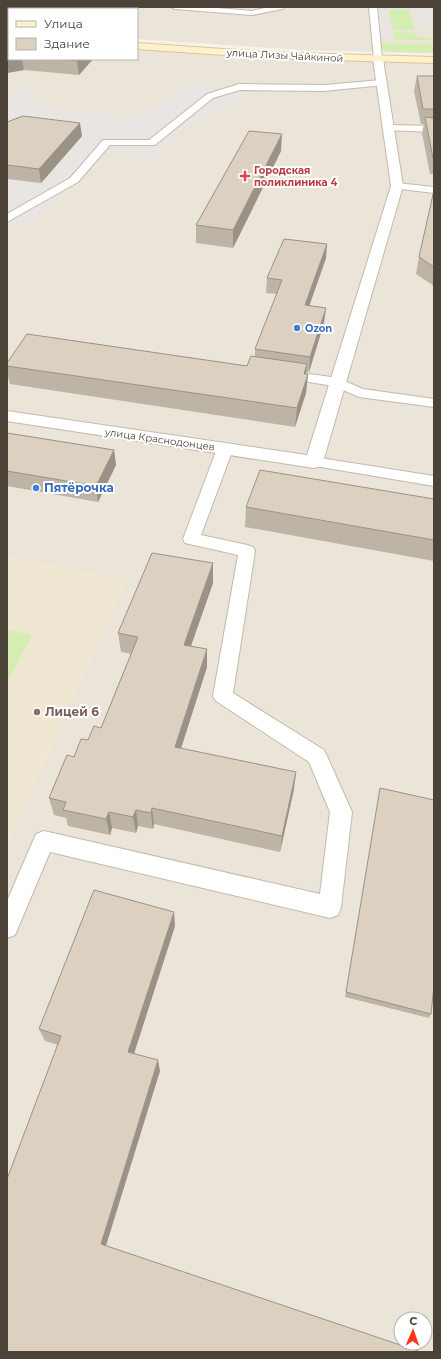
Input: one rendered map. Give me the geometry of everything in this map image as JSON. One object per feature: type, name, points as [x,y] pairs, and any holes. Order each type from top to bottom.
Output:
[{"type":"main road","name":"улица Лизы Чайкиной","points":[[138,46],[265,55],[434,60]]},
{"type":"street","points":[[314,462],[397,186],[378,59]]},
{"type":"street","name":"улица Краснодонцев","points":[[7,416],[314,462]]},
{"type":"lane","points":[[175,7],[252,13],[280,7]]},
{"type":"lane","points":[[373,7],[378,59]]},
{"type":"lane","points":[[7,219],[74,180],[107,142],[151,143],[210,96],[239,87],[324,88],[381,83]]},
{"type":"lane","points":[[388,128],[434,129]]},
{"type":"lane","points":[[397,186],[434,190]]},
{"type":"lane","points":[[268,372],[338,382],[359,393],[434,403]]},
{"type":"lane","points":[[7,927],[44,841],[330,907],[341,812],[317,756],[223,696],[247,550],[191,539],[225,449]]},
{"type":"lane","points":[[314,462],[434,481]]},
{"type":"shaded area","points":[[7,7],[434,7],[434,53],[302,50],[138,39],[138,8]]},
{"type":"shaded area","points":[[411,7],[429,7],[434,24],[416,24]]},
{"type":"shaded area","points":[[374,10],[388,10],[394,36],[376,35]]},
{"type":"shaded area","points":[[7,38],[8,60],[138,60],[138,49],[193,53],[434,63],[434,1352],[7,1352]]},
{"type":"shaded area","points":[[200,82],[256,90],[181,129],[158,158],[105,153],[23,229],[7,232],[7,88],[29,90],[28,105],[133,118]]},
{"type":"shaded area","name":"Лицей 6","points":[[7,556],[128,579],[7,845]]},
{"type":"green space","points":[[388,10],[409,10],[414,30],[392,30]]},
{"type":"green space","points":[[393,32],[415,33],[416,37],[434,38],[434,40],[395,40]]},
{"type":"green space","points":[[380,43],[434,44],[434,53],[390,52],[381,49]]},
{"type":"green space","points":[[7,630],[32,635],[7,683]]},
{"type":"building","points":[[7,7],[24,8],[8,8],[7,16]]},
{"type":"building","points":[[7,24],[8,58],[7,59]]},
{"type":"building","points":[[417,76],[434,76],[434,109],[423,109]]},
{"type":"building","points":[[23,116],[80,123],[39,169],[7,165],[7,122]]},
{"type":"building","points":[[425,117],[434,118],[434,158],[433,158]]},
{"type":"building","points":[[249,131],[282,134],[233,230],[196,225]]},
{"type":"building","points":[[434,190],[434,267],[419,257]]},
{"type":"building","points":[[284,239],[327,244],[305,305],[326,308],[310,357],[255,349],[282,280],[267,278]]},
{"type":"building","points":[[27,334],[247,366],[251,356],[307,364],[304,374],[308,374],[297,408],[7,366],[7,363]]},
{"type":"building","points":[[7,433],[114,450],[96,486],[7,471]]},
{"type":"building","points":[[260,470],[434,499],[434,540],[246,507]]},
{"type":"building","points":[[152,553],[213,563],[184,645],[207,649],[175,747],[296,772],[282,836],[152,808],[151,813],[136,810],[133,817],[109,812],[106,819],[63,810],[66,802],[49,798],[67,755],[74,757],[81,739],[88,740],[94,726],[101,728],[138,637],[118,633]]},
{"type":"building","points":[[380,788],[434,800],[434,986],[431,1014],[346,992]]},
{"type":"building","points":[[94,890],[174,912],[128,1052],[158,1060],[101,1244],[393,1343],[393,1351],[421,1352],[7,1352],[7,1179],[61,1036],[39,1029]]},
{"type":"place","name":"Городская поликлиника 4","points":[[245,176]]},
{"type":"place","name":"Ozon","points":[[297,328]]},
{"type":"place","name":"Пятёрочка","points":[[36,488]]},
{"type":"place","name":"Лицей 6","points":[[37,712]]}]
